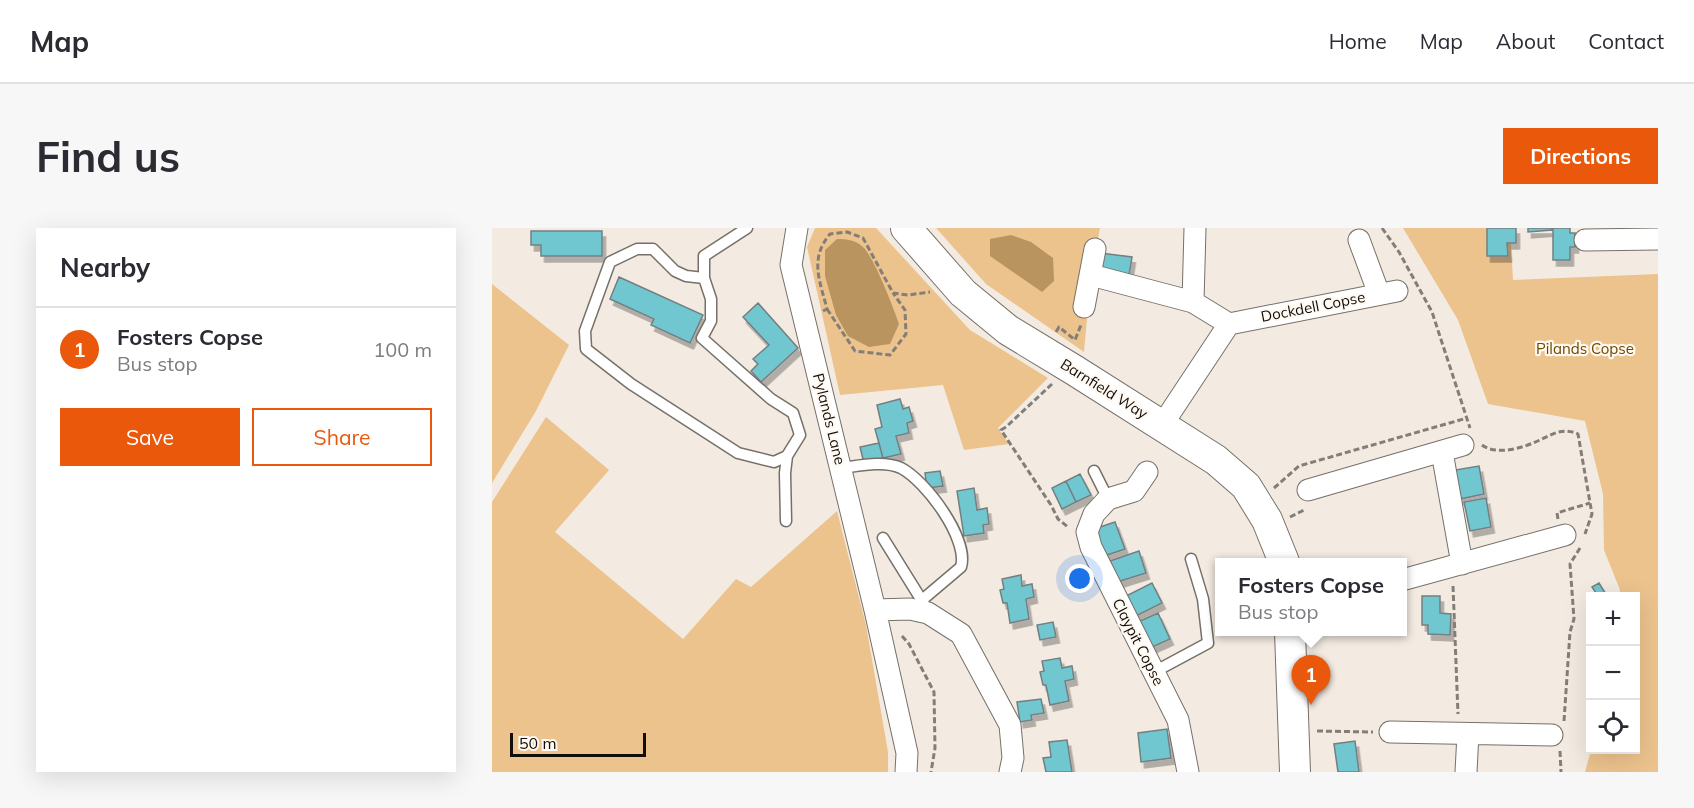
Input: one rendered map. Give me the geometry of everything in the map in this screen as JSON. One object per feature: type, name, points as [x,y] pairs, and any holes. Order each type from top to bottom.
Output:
[{"type":"street","name":"Pylands Lane","points":[[797,228],[791,265],[875,610],[907,753],[906,772]]},
{"type":"street","name":"Barnfield Way","points":[[906,228],[963,293],[1008,330],[1074,369],[1216,460],[1246,486],[1267,520],[1282,558]]},
{"type":"street","points":[[1193,302],[1195,228]]},
{"type":"street","points":[[1585,240],[1658,239]]},
{"type":"street","name":"Dockdell Copse","points":[[1229,324],[1388,292],[1359,240]]},
{"type":"street","points":[[1084,307],[1095,249]]},
{"type":"street","points":[[1091,275],[1193,302],[1229,324],[1168,416],[1167,429]]},
{"type":"street","points":[[1308,490],[1442,452],[1471,439]]},
{"type":"street","points":[[1442,452],[1457,565]]},
{"type":"street","points":[[1087,532],[1094,514],[1108,499],[1134,491],[1147,472]]},
{"type":"street","name":"Claypit Copse","points":[[1087,532],[1091,547],[1178,720],[1188,772]]},
{"type":"street","points":[[1407,579],[1457,565],[1577,539]]},
{"type":"street","points":[[875,610],[925,606],[961,634],[1010,725],[1013,758],[1010,772]]},
{"type":"street","points":[[1290,636],[1295,772]]},
{"type":"street","points":[[890,677],[898,772]]},
{"type":"street","points":[[1390,732],[1558,734]]},
{"type":"street","points":[[1466,734],[1466,772]]},
{"type":"lane","points":[[747,228],[704,256],[704,278],[711,299],[711,321],[702,339],[771,399],[793,413],[800,435],[787,456],[786,521]]},
{"type":"lane","points":[[704,278],[686,276],[675,271],[653,249],[637,249],[610,262],[585,331],[586,349],[631,384],[738,453],[774,462],[787,456]]},
{"type":"lane","points":[[841,468],[888,465],[900,468],[912,476],[947,515],[962,552],[963,561],[961,567],[925,606],[884,538]]},
{"type":"lane","points":[[1094,471],[1108,499]]},
{"type":"lane","points":[[1154,672],[1208,643],[1203,599],[1191,559]]},
{"type":"path","points":[[1382,228],[1400,252],[1432,312],[1467,418],[1471,439],[1485,448],[1499,451],[1532,444],[1557,431],[1570,430],[1578,434],[1592,514],[1577,539],[1570,564],[1574,618],[1570,632],[1558,734],[1561,772]]},
{"type":"path","points":[[847,232],[863,238],[905,310],[906,334],[890,355],[855,351],[827,309],[816,268],[821,245],[830,234],[847,232]]},
{"type":"path","points":[[893,293],[908,295],[939,291]]},
{"type":"path","points":[[1051,338],[1059,327],[1075,340],[1084,307]]},
{"type":"path","points":[[804,316],[827,309]]},
{"type":"path","points":[[1059,378],[1001,430],[1058,519],[1075,532],[1087,532]]},
{"type":"path","points":[[1272,489],[1299,466],[1467,418]]},
{"type":"path","points":[[1457,565],[1458,715],[1466,734]]},
{"type":"path","points":[[875,610],[909,644],[934,692],[935,748],[931,772]]},
{"type":"path","points":[[1308,731],[1390,732]]},
{"type":"green space","points":[[815,228],[876,228],[970,330],[1048,378],[998,428],[1009,444],[964,450],[943,385],[840,395],[807,247]]},
{"type":"green space","points":[[936,228],[1100,228],[1091,275],[1084,352],[986,284]]},
{"type":"green space","name":"Pilands Copse","points":[[1403,228],[1510,228],[1513,280],[1658,274],[1658,772],[1585,772],[1590,754],[1640,754],[1640,592],[1620,592],[1604,550],[1603,494],[1585,421],[1488,404],[1458,320]]},
{"type":"green space","points":[[492,284],[569,345],[536,411],[492,483]]},
{"type":"green space","points":[[546,417],[609,470],[555,532],[683,639],[736,579],[751,587],[837,511],[866,625],[888,752],[888,772],[492,772],[492,502]]},
{"type":"shaded area","points":[[1011,235],[1031,242],[1053,258],[1054,281],[1042,292],[990,256],[990,239]]},
{"type":"shaded area","points":[[837,239],[857,243],[863,247],[873,261],[899,324],[890,344],[869,347],[848,336],[836,315],[825,276],[825,250]]},
{"type":"building","points":[[1487,228],[1516,228],[1516,243],[1507,243],[1508,256],[1487,256]]},
{"type":"building","points":[[1528,228],[1552,228],[1552,230],[1528,232]]},
{"type":"building","points":[[1553,228],[1570,228],[1570,233],[1575,233],[1575,247],[1570,247],[1570,260],[1553,260]]},
{"type":"building","points":[[531,231],[602,231],[602,256],[541,256],[541,245],[531,245]]},
{"type":"building","points":[[1100,253],[1132,257],[1129,275],[1098,271]]},
{"type":"building","points":[[619,277],[703,315],[690,343],[651,325],[654,319],[610,299]]},
{"type":"building","points":[[758,303],[798,348],[761,382],[751,371],[758,364],[753,359],[769,345],[743,317]]},
{"type":"building","points":[[900,399],[903,409],[909,407],[913,421],[907,423],[909,433],[896,436],[901,454],[883,458],[875,429],[882,427],[877,405]]},
{"type":"building","points":[[879,443],[883,458],[864,463],[860,447]]},
{"type":"building","points":[[1479,466],[1484,494],[1460,499],[1455,470]]},
{"type":"building","points":[[940,471],[943,486],[927,488],[925,473]]},
{"type":"building","points":[[1080,474],[1091,495],[1076,502],[1066,481]]},
{"type":"building","points":[[1066,481],[1076,502],[1062,509],[1052,488]]},
{"type":"building","points":[[974,488],[977,510],[987,508],[989,524],[983,525],[984,533],[964,536],[957,491]]},
{"type":"building","points":[[1486,498],[1491,527],[1470,531],[1464,502]]},
{"type":"building","points":[[1115,522],[1125,549],[1104,556],[1094,529]]},
{"type":"building","points":[[1139,551],[1146,573],[1117,582],[1110,561]]},
{"type":"building","points":[[1021,575],[1022,586],[1032,584],[1034,597],[1026,599],[1029,619],[1010,623],[1007,603],[1003,603],[1000,590],[1004,589],[1002,579]]},
{"type":"building","points":[[1152,583],[1162,603],[1134,617],[1124,597]]},
{"type":"building","points":[[1599,583],[1605,592],[1595,592],[1592,587]]},
{"type":"building","points":[[1422,596],[1440,596],[1440,613],[1451,614],[1450,635],[1428,634],[1428,625],[1422,625]]},
{"type":"building","points":[[1158,613],[1170,639],[1150,648],[1138,622]]},
{"type":"building","points":[[1053,622],[1056,637],[1040,640],[1037,625]]},
{"type":"building","points":[[1060,658],[1062,668],[1072,666],[1074,679],[1065,681],[1069,701],[1050,705],[1046,685],[1043,685],[1040,672],[1044,671],[1042,661]]},
{"type":"building","points":[[1041,699],[1044,713],[1031,715],[1032,720],[1020,722],[1017,702]]},
{"type":"building","points":[[1167,729],[1171,758],[1141,762],[1138,733]]},
{"type":"building","points":[[1067,740],[1072,772],[1046,772],[1043,758],[1051,757],[1049,742]]},
{"type":"building","points":[[1355,741],[1359,772],[1338,772],[1334,744]]},
{"type":"place","name":"Fosters Copse","points":[[1311,705]]}]
